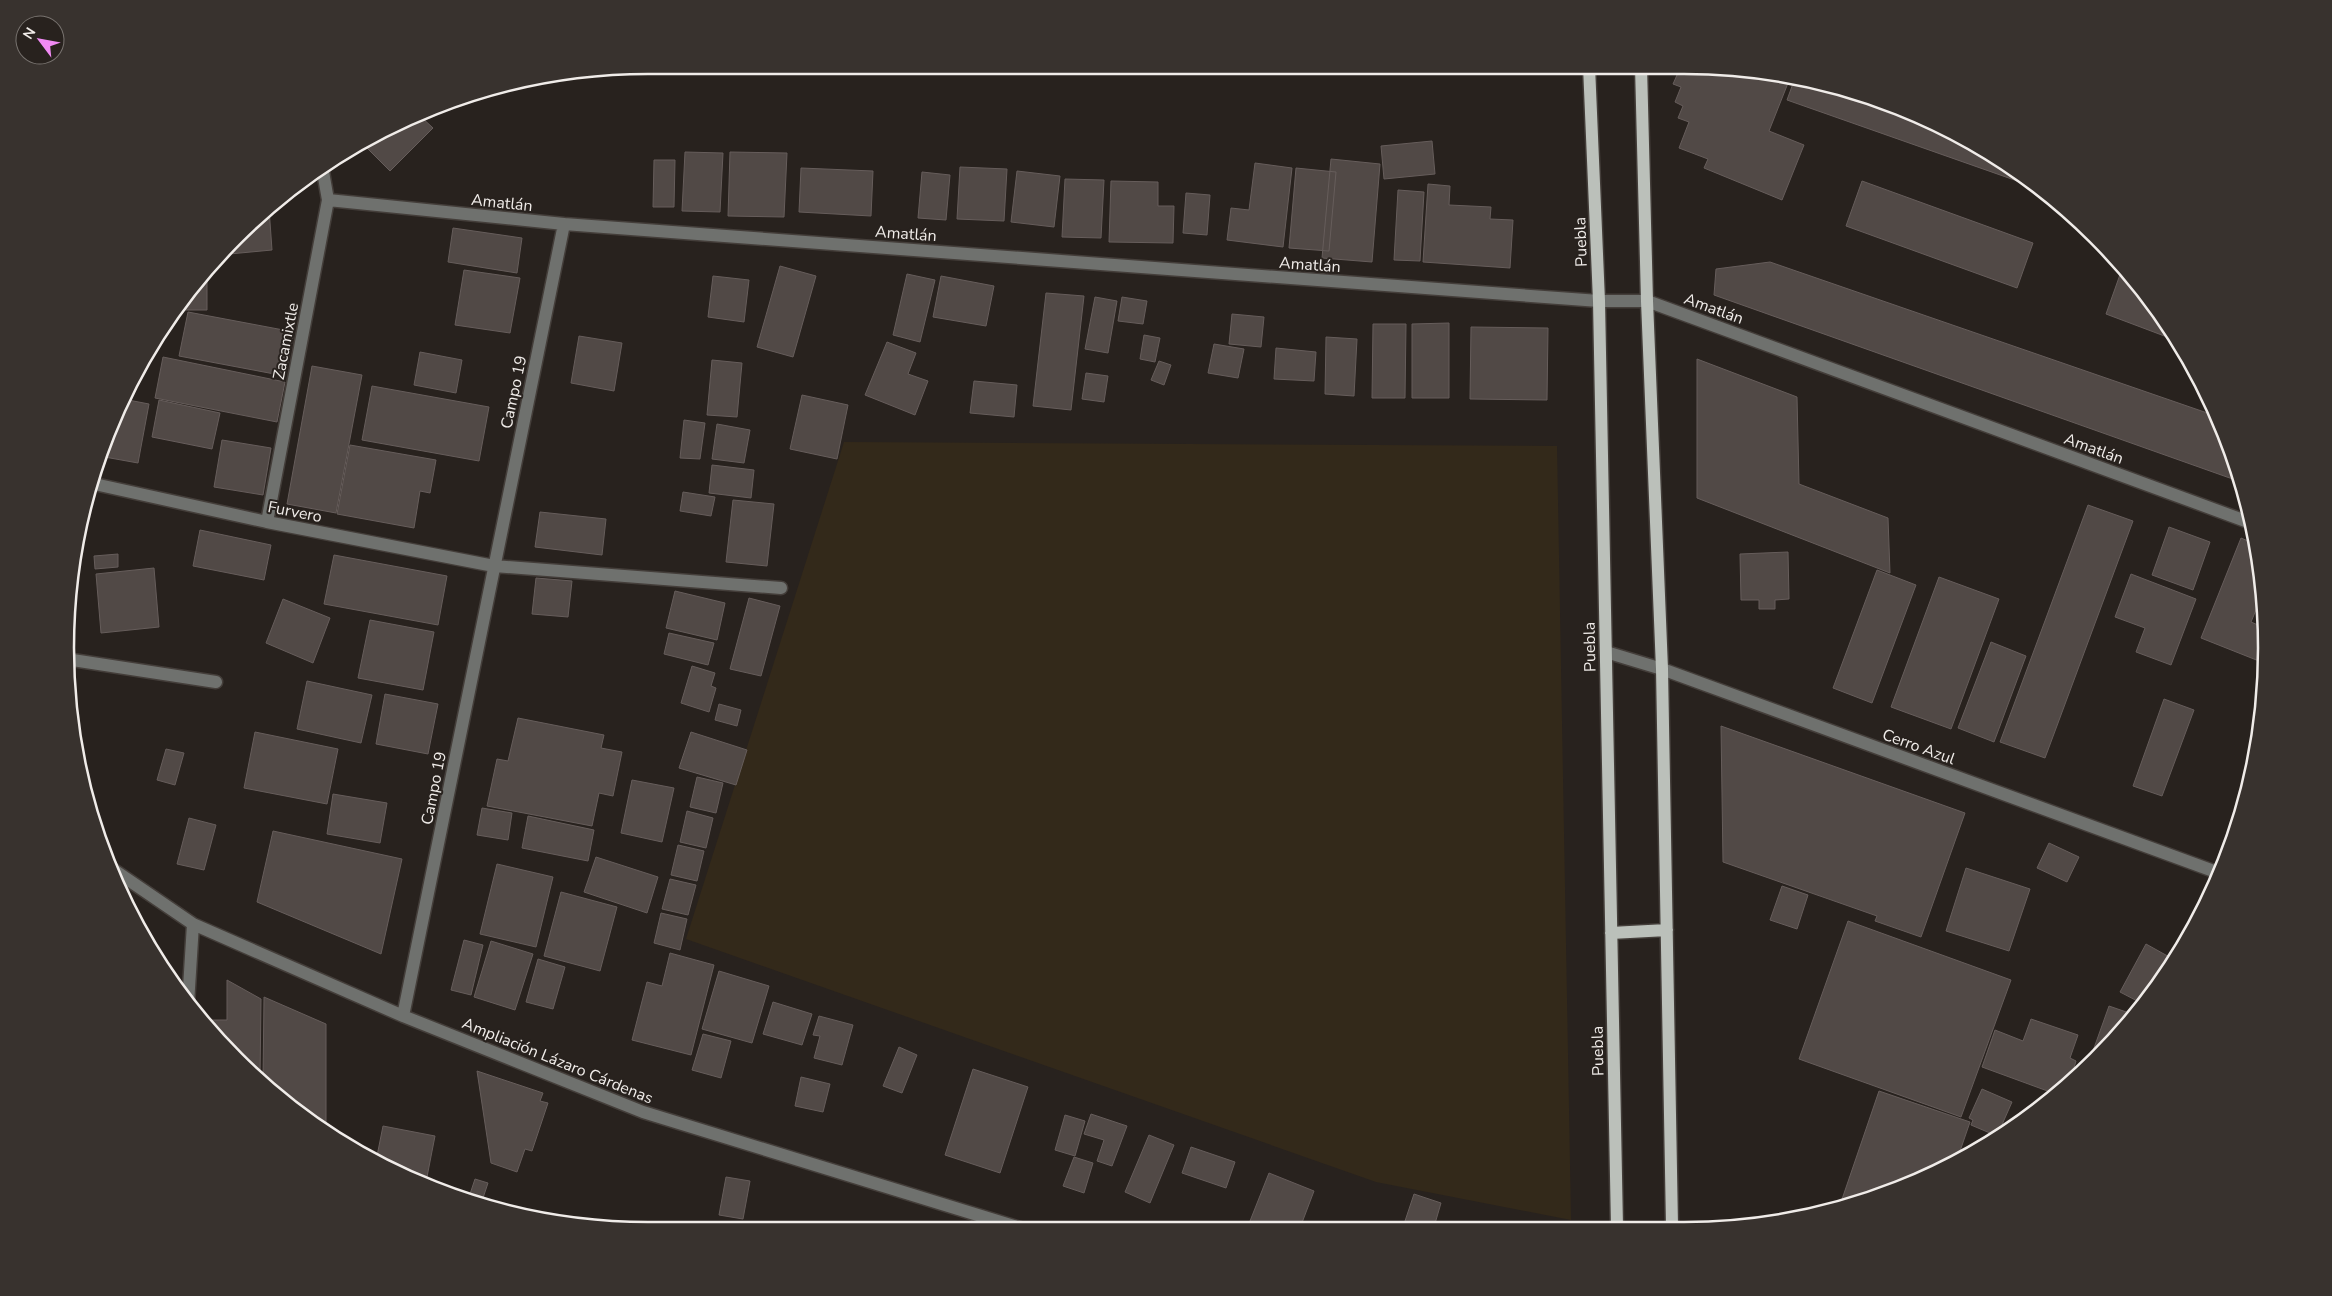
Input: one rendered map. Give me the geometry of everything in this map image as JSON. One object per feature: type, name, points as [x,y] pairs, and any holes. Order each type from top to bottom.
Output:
[{"type":"main road","name":"Puebla","points":[[1589,74],[1599,301],[1616,1222]]},
{"type":"main road","points":[[1642,74],[1647,300],[1662,669],[1672,1222]]},
{"type":"main road","points":[[1611,932],[1667,930]]},
{"type":"street","name":"Zacamixtle","points":[[267,522],[328,200],[324,175]]},
{"type":"street","name":"Amatlán","points":[[328,200],[564,224],[1599,301],[1647,300],[2244,520]]},
{"type":"street","name":"Campo 19","points":[[404,1016],[564,224]]},
{"type":"street","name":"Furvero","points":[[97,485],[267,522],[494,566]]},
{"type":"street","points":[[494,566],[781,588]]},
{"type":"street","name":"Cerro Azul","points":[[1606,652],[1662,669],[2214,871]]},
{"type":"street","points":[[74,660],[216,682]]},
{"type":"street","name":"Ampliación Lázaro Cárdenas","points":[[120,874],[193,924],[404,1016],[643,1112],[1000,1222]]},
{"type":"street","points":[[189,993],[193,924]]},
{"type":"shaded area","points":[[844,442],[1557,446],[1571,1220],[1376,1182],[686,939]]},
{"type":"building","points":[[1677,74],[1722,75],[1788,84],[1769,131],[1804,145],[1782,200],[1704,168],[1708,159],[1679,148],[1689,122],[1678,118],[1683,106],[1675,102],[1681,87],[1673,84]]},
{"type":"building","points":[[1793,84],[1833,93],[1869,104],[1904,117],[1938,133],[1971,151],[2018,181],[1787,100]]},
{"type":"building","points":[[423,119],[433,128],[390,171],[367,148]]},
{"type":"building","points":[[1432,141],[1435,174],[1384,179],[1381,146]]},
{"type":"building","points":[[685,152],[723,153],[720,212],[682,211]]},
{"type":"building","points":[[730,152],[787,153],[784,217],[728,216]]},
{"type":"building","points":[[1331,159],[1380,164],[1372,262],[1322,258]]},
{"type":"building","points":[[654,160],[675,160],[674,207],[653,207]]},
{"type":"building","points":[[1255,163],[1292,168],[1283,247],[1227,240],[1231,208],[1249,210]]},
{"type":"building","points":[[960,167],[1007,169],[1004,221],[957,219]]},
{"type":"building","points":[[801,168],[873,171],[871,216],[799,212]]},
{"type":"building","points":[[1296,168],[1336,172],[1329,251],[1289,248]]},
{"type":"building","points":[[1017,171],[1060,176],[1054,227],[1011,222]]},
{"type":"building","points":[[922,172],[950,175],[946,220],[918,218]]},
{"type":"building","points":[[1065,179],[1104,180],[1101,238],[1062,237]]},
{"type":"building","points":[[1111,181],[1158,182],[1158,206],[1174,206],[1173,243],[1109,242]]},
{"type":"building","points":[[1862,181],[2033,243],[2017,288],[1846,226]]},
{"type":"building","points":[[1428,184],[1450,186],[1449,205],[1491,207],[1490,219],[1513,220],[1510,268],[1423,262]]},
{"type":"building","points":[[1398,190],[1424,192],[1420,261],[1394,260]]},
{"type":"building","points":[[1186,193],[1210,195],[1207,235],[1183,233]]},
{"type":"building","points":[[270,216],[272,250],[231,254]]},
{"type":"building","points":[[453,228],[522,238],[517,273],[448,262]]},
{"type":"building","points":[[1770,262],[2208,413],[2233,479],[1714,295],[1716,269]]},
{"type":"building","points":[[780,266],[816,276],[793,357],[757,347]]},
{"type":"building","points":[[464,270],[520,278],[510,333],[455,325]]},
{"type":"building","points":[[907,274],[935,280],[920,342],[893,335]]},
{"type":"building","points":[[2120,274],[2140,298],[2166,336],[2106,314]]},
{"type":"building","points":[[713,276],[749,280],[744,322],[708,317]]},
{"type":"building","points":[[941,276],[994,286],[986,326],[933,317]]},
{"type":"building","points":[[207,280],[207,310],[184,310]]},
{"type":"building","points":[[1046,293],[1084,296],[1071,410],[1033,406]]},
{"type":"building","points":[[1095,297],[1117,301],[1108,353],[1085,349]]},
{"type":"building","points":[[1122,297],[1147,301],[1143,324],[1118,321]]},
{"type":"building","points":[[188,312],[294,332],[285,376],[179,356]]},
{"type":"building","points":[[1232,314],[1264,317],[1261,347],[1229,344]]},
{"type":"building","points":[[1449,323],[1449,398],[1412,398],[1412,324]]},
{"type":"building","points":[[1373,324],[1406,324],[1405,398],[1372,398]]},
{"type":"building","points":[[1471,327],[1548,328],[1547,400],[1470,399]]},
{"type":"building","points":[[1144,335],[1160,338],[1155,362],[1140,359]]},
{"type":"building","points":[[579,336],[622,343],[614,391],[571,383]]},
{"type":"building","points":[[1326,337],[1357,339],[1354,396],[1325,394]]},
{"type":"building","points":[[887,342],[916,353],[908,374],[928,381],[915,415],[865,395]]},
{"type":"building","points":[[1214,344],[1244,349],[1238,378],[1208,373]]},
{"type":"building","points":[[1276,348],[1316,352],[1314,381],[1274,379]]},
{"type":"building","points":[[420,352],[462,360],[456,393],[414,385]]},
{"type":"building","points":[[163,357],[285,382],[277,422],[155,398]]},
{"type":"building","points":[[1697,359],[1797,397],[1799,484],[1888,518],[1890,573],[1697,498]]},
{"type":"building","points":[[712,360],[742,363],[737,417],[707,415]]},
{"type":"building","points":[[1159,361],[1171,365],[1164,385],[1151,380]]},
{"type":"building","points":[[312,366],[362,375],[336,513],[287,504]]},
{"type":"building","points":[[1086,373],[1108,376],[1104,402],[1082,399]]},
{"type":"building","points":[[974,381],[1017,385],[1014,417],[970,413]]},
{"type":"building","points":[[372,386],[489,407],[479,461],[362,440]]},
{"type":"building","points":[[802,395],[848,405],[837,459],[790,449]]},
{"type":"building","points":[[130,400],[149,404],[138,463],[106,457]]},
{"type":"building","points":[[159,400],[220,413],[212,449],[152,437]]},
{"type":"building","points":[[684,420],[705,423],[700,459],[680,458]]},
{"type":"building","points":[[717,424],[750,430],[744,463],[712,459]]},
{"type":"building","points":[[222,440],[271,448],[263,495],[214,487]]},
{"type":"building","points":[[350,445],[436,460],[430,493],[420,491],[414,528],[337,514]]},
{"type":"building","points":[[712,465],[754,470],[751,498],[709,493]]},
{"type":"building","points":[[683,492],[715,497],[711,516],[680,511]]},
{"type":"building","points":[[733,500],[774,504],[767,566],[726,562]]},
{"type":"building","points":[[2088,505],[2133,521],[2045,758],[2000,742]]},
{"type":"building","points":[[540,512],[606,519],[602,555],[535,547]]},
{"type":"building","points":[[2169,527],[2210,542],[2193,590],[2152,575]]},
{"type":"building","points":[[200,530],[271,545],[264,580],[193,566]]},
{"type":"building","points":[[2241,538],[2248,541],[2257,608],[2251,622],[2257,625],[2258,660],[2201,638]]},
{"type":"building","points":[[1788,552],[1789,599],[1775,600],[1775,609],[1759,609],[1759,600],[1741,600],[1740,554]]},
{"type":"building","points":[[118,554],[118,567],[95,569],[94,556]]},
{"type":"building","points":[[334,555],[447,576],[438,625],[324,604]]},
{"type":"building","points":[[154,568],[159,627],[101,633],[96,574]]},
{"type":"building","points":[[1877,570],[1916,585],[1872,703],[1833,688]]},
{"type":"building","points":[[2131,574],[2196,599],[2171,665],[2136,652],[2145,628],[2115,617]]},
{"type":"building","points":[[1939,577],[1999,599],[1951,729],[1891,707]]},
{"type":"building","points":[[536,578],[572,581],[568,617],[532,614]]},
{"type":"building","points":[[675,591],[725,603],[717,640],[666,628]]},
{"type":"building","points":[[749,598],[780,606],[761,676],[730,669]]},
{"type":"building","points":[[283,599],[330,618],[313,663],[266,643]]},
{"type":"building","points":[[370,620],[434,632],[423,690],[358,678]]},
{"type":"building","points":[[669,633],[714,643],[708,665],[664,654]]},
{"type":"building","points":[[1991,642],[2026,656],[1994,742],[1958,728]]},
{"type":"building","points":[[692,666],[715,673],[711,686],[716,688],[709,712],[681,703]]},
{"type":"building","points":[[307,681],[372,695],[361,743],[297,729]]},
{"type":"building","points":[[385,694],[438,704],[428,754],[376,744]]},
{"type":"building","points":[[2164,699],[2194,710],[2162,796],[2133,786]]},
{"type":"building","points":[[719,704],[741,710],[737,726],[715,720]]},
{"type":"building","points":[[518,718],[604,735],[601,748],[622,752],[613,796],[599,793],[592,826],[487,806],[497,759],[508,761]]},
{"type":"building","points":[[1721,726],[1965,813],[1921,937],[1875,921],[1877,916],[1723,862]]},
{"type":"building","points":[[255,732],[338,749],[327,804],[244,788]]},
{"type":"building","points":[[691,732],[747,750],[736,785],[679,768]]},
{"type":"building","points":[[166,749],[184,753],[175,785],[157,780]]},
{"type":"building","points":[[697,777],[723,783],[716,813],[690,807]]},
{"type":"building","points":[[632,780],[674,788],[662,842],[621,833]]},
{"type":"building","points":[[333,794],[387,803],[380,843],[327,834]]},
{"type":"building","points":[[482,808],[512,813],[508,840],[477,835]]},
{"type":"building","points":[[687,811],[713,818],[706,848],[680,842]]},
{"type":"building","points":[[528,816],[594,830],[588,861],[522,848]]},
{"type":"building","points":[[189,818],[216,825],[204,870],[177,864]]},
{"type":"building","points":[[273,831],[402,859],[381,954],[257,902]]},
{"type":"building","points":[[2049,843],[2079,857],[2067,882],[2037,868]]},
{"type":"building","points":[[678,845],[704,851],[697,881],[671,875]]},
{"type":"building","points":[[596,857],[658,877],[647,913],[584,892]]},
{"type":"building","points":[[497,864],[553,877],[536,947],[480,934]]},
{"type":"building","points":[[1966,868],[2030,889],[2009,951],[1946,931]]},
{"type":"building","points":[[670,879],[696,885],[688,915],[662,909]]},
{"type":"building","points":[[1782,886],[1808,895],[1797,929],[1770,920]]},
{"type":"building","points":[[561,892],[617,907],[600,971],[544,956]]},
{"type":"building","points":[[661,913],[687,919],[680,950],[654,943]]},
{"type":"building","points":[[1848,921],[2011,980],[1961,1117],[1799,1059]]},
{"type":"building","points":[[464,940],[483,945],[471,995],[451,990]]},
{"type":"building","points":[[491,941],[533,954],[515,1010],[474,997]]},
{"type":"building","points":[[2146,944],[2168,956],[2137,1001],[2120,992]]},
{"type":"building","points":[[670,953],[714,965],[691,1055],[632,1040],[647,982],[662,986]]},
{"type":"building","points":[[538,959],[565,967],[553,1009],[526,1002]]},
{"type":"building","points":[[719,971],[769,986],[752,1043],[702,1029]]},
{"type":"building","points":[[227,980],[261,999],[260,1071],[210,1020],[227,1020]]},
{"type":"building","points":[[264,997],[326,1024],[326,1123],[298,1104],[263,1074]]},
{"type":"building","points":[[773,1002],[812,1014],[802,1045],[763,1034]]},
{"type":"building","points":[[2109,1006],[2128,1013],[2116,1027],[2093,1051]]},
{"type":"building","points":[[819,1016],[853,1025],[842,1065],[814,1058],[820,1036],[813,1035]]},
{"type":"building","points":[[2031,1019],[2078,1035],[2070,1058],[2076,1061],[2073,1070],[2049,1092],[1982,1067],[1995,1030],[2023,1041]]},
{"type":"building","points":[[703,1034],[731,1041],[721,1078],[692,1070]]},
{"type":"building","points":[[899,1047],[917,1055],[902,1093],[883,1086]]},
{"type":"building","points":[[973,1069],[1028,1087],[1000,1173],[945,1155]]},
{"type":"building","points":[[477,1071],[543,1093],[540,1101],[548,1103],[532,1151],[525,1149],[517,1172],[491,1163]]},
{"type":"building","points":[[801,1077],[830,1084],[823,1112],[795,1106]]},
{"type":"building","points":[[1982,1089],[2012,1102],[2001,1126],[1990,1133],[1971,1125],[1973,1120],[1969,1118]]},
{"type":"building","points":[[1879,1091],[1970,1122],[1960,1151],[1904,1179],[1842,1200]]},
{"type":"building","points":[[1091,1114],[1127,1126],[1112,1166],[1097,1161],[1104,1140],[1084,1134]]},
{"type":"building","points":[[1065,1115],[1085,1121],[1075,1156],[1055,1150]]},
{"type":"building","points":[[383,1126],[435,1136],[427,1178],[377,1154]]},
{"type":"building","points":[[1149,1135],[1174,1145],[1150,1203],[1125,1192]]},
{"type":"building","points":[[1191,1147],[1235,1162],[1226,1188],[1182,1173]]},
{"type":"building","points":[[1074,1157],[1093,1163],[1084,1193],[1063,1186]]},
{"type":"building","points":[[1269,1173],[1314,1191],[1302,1222],[1250,1221]]},
{"type":"building","points":[[726,1177],[750,1181],[743,1219],[719,1215]]},
{"type":"building","points":[[475,1179],[488,1183],[483,1198],[470,1194]]},
{"type":"building","points":[[1414,1194],[1441,1203],[1435,1222],[1405,1222]]}]
